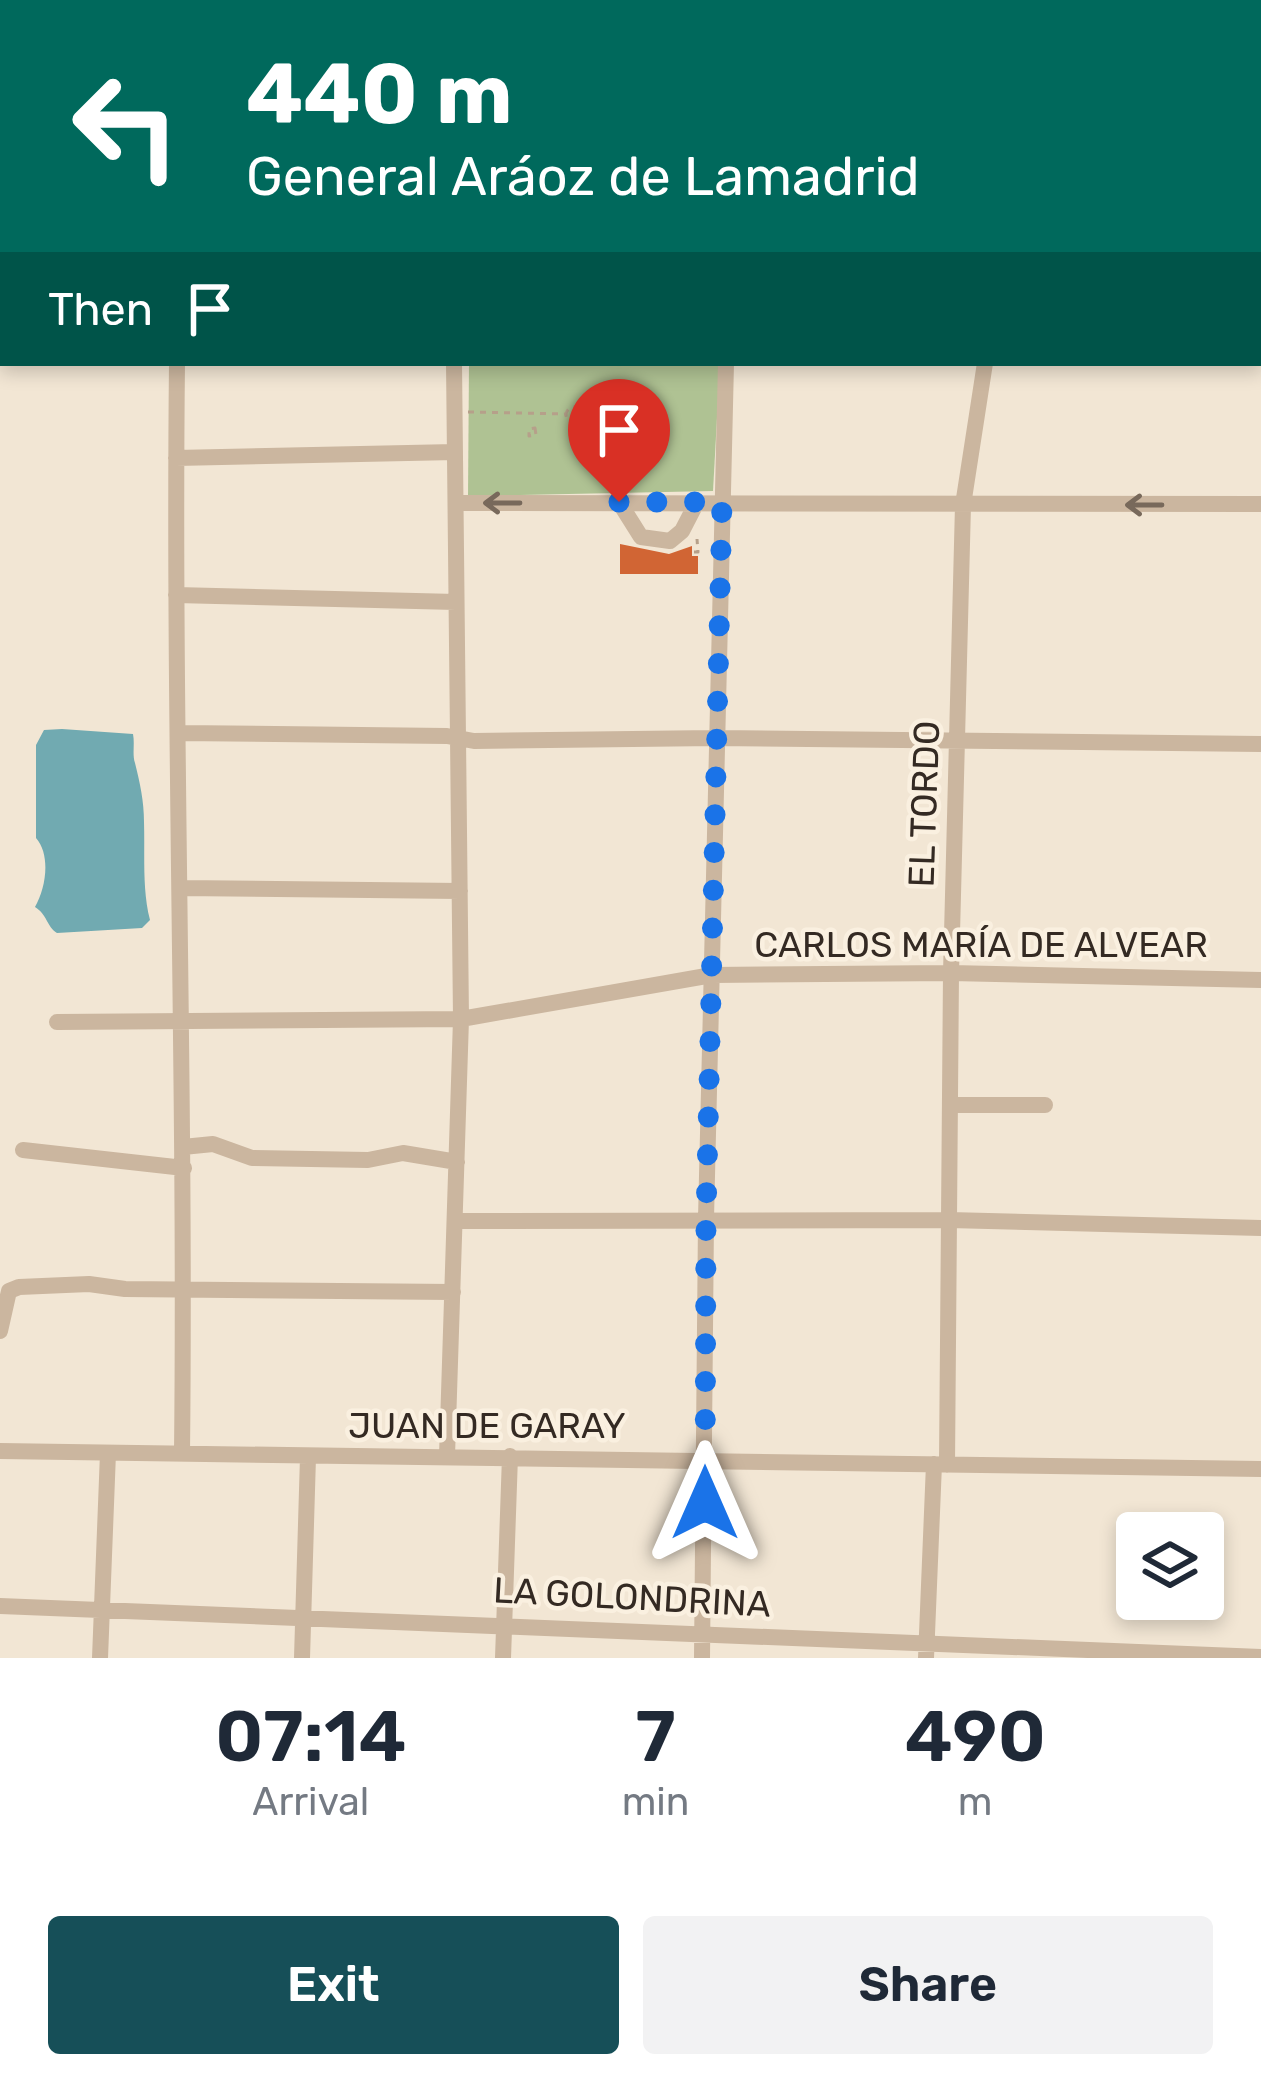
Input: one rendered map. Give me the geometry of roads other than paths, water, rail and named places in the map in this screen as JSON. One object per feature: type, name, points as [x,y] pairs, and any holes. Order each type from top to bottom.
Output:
[{"type":"street","points":[[176,366],[182,1454]]},
{"type":"street","points":[[447,1456],[461,1019],[454,366]]},
{"type":"street","points":[[703,1658],[706,1219],[726,366]]},
{"type":"street","name":"EL TORDO","points":[[926,1650],[940,1465],[949,1220],[963,505],[985,366]]},
{"type":"street","points":[[176,458],[455,452]]},
{"type":"street","points":[[619,502],[641,537],[670,541],[682,531],[697,502]]},
{"type":"street","points":[[457,503],[1261,504]]},
{"type":"street","points":[[176,595],[456,602]]},
{"type":"street","points":[[179,733],[1261,744]]},
{"type":"street","points":[[180,888],[460,891]]},
{"type":"street","name":"CARLOS MARÍA DE ALVEAR","points":[[57,1022],[461,1019],[712,975],[951,973],[1261,980]]},
{"type":"street","points":[[950,1105],[1046,1105]]},
{"type":"street","points":[[183,1147],[214,1144],[252,1158],[368,1160],[403,1153],[457,1162]]},
{"type":"street","points":[[23,1150],[184,1168]]},
{"type":"street","points":[[456,1221],[949,1220],[1261,1228]]},
{"type":"street","points":[[0,1331],[5,1300],[9,1291],[19,1287],[453,1292]]},
{"type":"street","name":"JUAN DE GARAY","points":[[0,1451],[1261,1469]]},
{"type":"street","points":[[100,1658],[108,1453]]},
{"type":"street","points":[[502,1658],[510,1456]]},
{"type":"street","points":[[302,1658],[308,1457]]},
{"type":"street","name":"LA GOLONDRINA","points":[[0,1606],[504,1624],[926,1650],[1261,1657]]},
{"type":"water","points":[[44,730],[133,734],[150,920],[142,928],[57,933],[35,907],[45,872],[44,853],[36,838],[36,745]]}]
